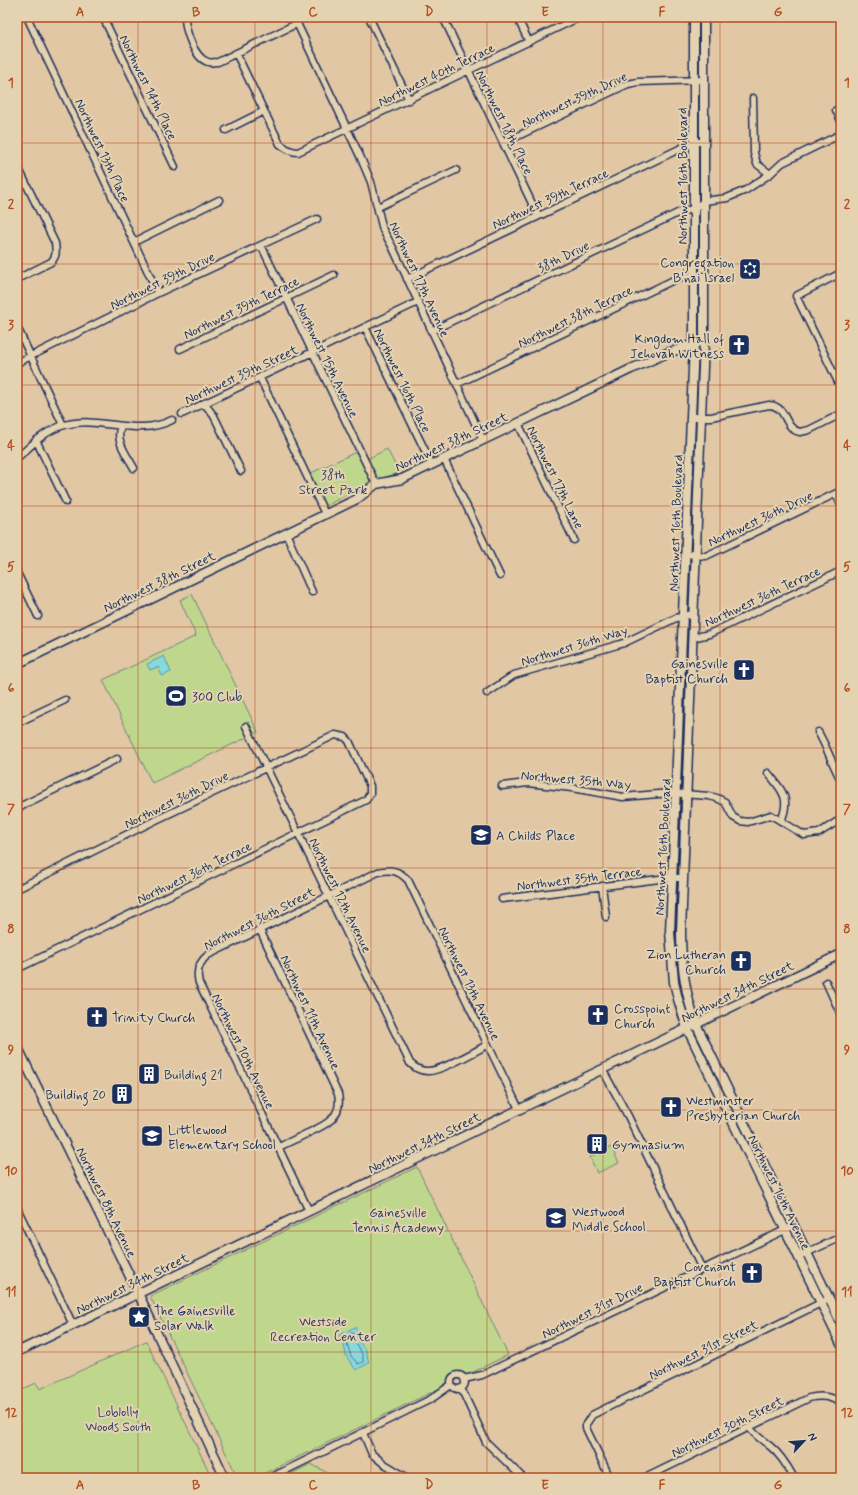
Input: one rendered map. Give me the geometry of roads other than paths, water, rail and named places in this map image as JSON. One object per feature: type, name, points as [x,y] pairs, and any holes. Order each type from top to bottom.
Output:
[{"type":"main road","name":"Northwest 16th Boulevard","points":[[687,1028],[678,999],[672,963],[670,932],[694,344],[694,17]]},
{"type":"main road","name":"Northwest 16th Boulevard","points":[[696,1024],[687,998],[682,964],[680,932],[704,341],[704,17]]},
{"type":"main road","name":"Northwest 38th Street","points":[[17,664],[357,499],[376,484],[402,479],[631,369],[665,354],[704,341]]},
{"type":"main road","name":"Northwest 34th Street","points":[[17,1352],[841,954]]},
{"type":"main road","name":"Northwest 16th Avenue","points":[[696,1024],[841,1323]]},
{"type":"main road","name":"Northwest 16th Avenue","points":[[687,1028],[841,1344]]},
{"type":"main road","name":"Northwest 8th Avenue","points":[[17,1046],[138,1293],[225,1478]]},
{"type":"main road","points":[[739,1135],[747,1131]]},
{"type":"street","name":"Northwest 13th Place","points":[[27,17],[158,293]]},
{"type":"street","name":"Northwest 14th Place","points":[[103,17],[175,167]]},
{"type":"street","points":[[185,17],[188,34],[197,55],[203,60],[212,63],[218,62],[296,24]]},
{"type":"street","name":"Northwest 17th Avenue","points":[[294,17],[371,182],[383,230],[483,440]]},
{"type":"street","points":[[369,17],[409,100]]},
{"type":"street","name":"Northwest 18th Place","points":[[443,17],[538,216]]},
{"type":"street","points":[[517,17],[529,42]]},
{"type":"street","name":"Northwest 40th Terrace","points":[[264,112],[280,144],[293,152],[303,151],[580,17]]},
{"type":"street","points":[[226,130],[264,112],[236,53]]},
{"type":"street","name":"Northwest 39th Drive","points":[[503,144],[628,84],[638,82],[704,80]]},
{"type":"street","points":[[753,98],[754,153],[757,164],[770,174]]},
{"type":"street","points":[[836,110],[841,121]]},
{"type":"street","points":[[704,201],[728,198],[740,193],[770,174],[782,163],[792,157],[841,134]]},
{"type":"street","name":"Northwest 39th Terrace","points":[[407,279],[694,142],[703,142]]},
{"type":"street","points":[[17,165],[55,243],[56,252],[54,259],[51,262],[17,279]]},
{"type":"street","points":[[378,207],[456,170]]},
{"type":"street","points":[[134,242],[219,200]]},
{"type":"street","name":"38th Drive","points":[[431,331],[682,211],[694,209],[704,201]]},
{"type":"street","name":"Northwest 39th Drive","points":[[17,363],[158,293],[317,218]]},
{"type":"street","name":"Northwest 15th Avenue","points":[[261,245],[376,484]]},
{"type":"street","points":[[841,273],[796,296],[841,388]]},
{"type":"street","name":"Northwest 39th Terrace","points":[[180,348],[334,274]]},
{"type":"street","name":"Northwest 38th Terrace","points":[[457,384],[680,277],[704,275]]},
{"type":"street","name":"Northwest 39th Street","points":[[182,414],[418,302]]},
{"type":"street","points":[[17,327],[64,425]]},
{"type":"street","name":"Northwest 16th Place","points":[[365,327],[432,465]]},
{"type":"street","points":[[260,378],[326,514]]},
{"type":"street","points":[[204,403],[214,416],[241,471]]},
{"type":"street","points":[[691,416],[711,417],[774,405],[778,407],[791,428],[800,432],[809,430],[841,414]]},
{"type":"street","points":[[17,458],[36,440],[64,425],[85,423],[146,428],[157,426],[172,420]]},
{"type":"street","name":"Northwest 17th Lane","points":[[518,423],[574,540]]},
{"type":"street","points":[[121,427],[118,433],[119,440],[134,468]]},
{"type":"street","points":[[36,440],[66,502]]},
{"type":"street","points":[[444,459],[500,576]]},
{"type":"street","points":[[838,493],[841,505]]},
{"type":"street","name":"Northwest 36th Drive","points":[[686,554],[706,556],[838,493]]},
{"type":"street","points":[[286,533],[312,592]]},
{"type":"street","name":"Northwest 36th Terrace","points":[[692,638],[709,634],[841,571]]},
{"type":"street","points":[[17,573],[38,616]]},
{"type":"street","name":"Northwest 36th Way","points":[[487,693],[514,675],[624,643],[656,627],[683,616],[693,614]]},
{"type":"street","points":[[17,723],[65,700]]},
{"type":"street","name":"Northwest 12th Avenue","points":[[246,726],[408,1059],[414,1067],[428,1072],[435,1070],[487,1045]]},
{"type":"street","points":[[818,732],[841,780]]},
{"type":"street","name":"Northwest 36th Drive","points":[[17,889],[335,735],[345,737],[349,741],[370,786]]},
{"type":"street","points":[[17,808],[117,759]]},
{"type":"street","points":[[768,773],[781,789],[785,800],[786,809],[781,821]]},
{"type":"street","name":"Northwest 35th Way","points":[[502,786],[528,783],[572,788],[623,797],[676,793],[717,798],[725,802],[733,817],[740,821],[748,822],[771,815],[804,835],[819,833],[841,819]]},
{"type":"street","name":"Northwest 36th Terrace","points":[[17,969],[366,800],[370,794],[370,786]]},
{"type":"street","name":"Northwest 36th Street","points":[[200,964],[208,954],[378,872],[388,870],[397,871]]},
{"type":"street","name":"Northwest 13th Avenue","points":[[397,871],[408,880],[519,1109]]},
{"type":"street","name":"Northwest 35th Terrace","points":[[502,899],[672,877],[683,878]]},
{"type":"street","points":[[602,886],[606,917]]},
{"type":"street","name":"Northwest 11th Avenue","points":[[260,930],[338,1094],[339,1106],[336,1115],[329,1122],[279,1147]]},
{"type":"street","name":"Northwest 10th Avenue","points":[[200,964],[198,971],[199,983],[309,1210]]},
{"type":"street","points":[[826,982],[841,1015]]},
{"type":"street","points":[[602,1069],[628,1116],[702,1269]]},
{"type":"street","points":[[17,1208],[74,1325]]},
{"type":"street","name":"Northwest 31st Drive","points":[[270,1478],[432,1399],[452,1385],[451,1379],[454,1375],[460,1375],[464,1379],[482,1375],[794,1226]]},
{"type":"street","points":[[798,1257],[841,1236]]},
{"type":"street","name":"Northwest 31st Street","points":[[610,1478],[587,1433],[586,1428],[588,1420],[592,1415],[829,1299]]},
{"type":"street","points":[[461,1388],[464,1384],[464,1379]]},
{"type":"street","points":[[452,1385],[455,1388],[461,1388]]},
{"type":"street","points":[[461,1388],[486,1442],[523,1478]]},
{"type":"street","name":"Northwest 30th Street","points":[[645,1478],[809,1398],[819,1396],[834,1398],[841,1403]]},
{"type":"street","points":[[749,1428],[755,1435],[772,1447],[784,1460],[794,1478]]},
{"type":"street","points":[[363,1433],[372,1454],[383,1463],[408,1478]]},
{"type":"water","points":[[164,656],[171,672],[162,676],[158,667],[150,670],[147,664]]},
{"type":"water","points":[[355,1327],[360,1337],[357,1339],[366,1351],[369,1363],[356,1370],[346,1356],[344,1344],[339,1335]]},
{"type":"place","name":"Congregation B'nai Israel","points":[[750,269]]},
{"type":"place","name":"Kingdom Hall of Jehovah Witness","points":[[739,345]]},
{"type":"place","name":"Gainesville Baptist Church","points":[[744,670]]},
{"type":"place","name":"300 Club","points":[[176,696]]},
{"type":"place","name":"A Childs Place","points":[[481,835]]},
{"type":"place","name":"Zion Lutheran Church","points":[[741,961]]},
{"type":"place","name":"Crosspoint Church","points":[[598,1015]]},
{"type":"place","name":"Trinity Church","points":[[97,1017]]},
{"type":"place","name":"Building 21","points":[[149,1074]]},
{"type":"place","name":"Building 20","points":[[122,1094]]},
{"type":"place","name":"Westminster Presbyterian Church","points":[[671,1107]]},
{"type":"place","name":"Littlewood Elementary School","points":[[152,1136]]},
{"type":"place","name":"Gymnasium","points":[[597,1144]]},
{"type":"place","name":"Westwood Middle School","points":[[556,1218]]},
{"type":"place","name":"Covenant Baptist Church","points":[[752,1273]]},
{"type":"place","name":"The Gainesville Solar Walk","points":[[139,1317]]},
{"type":"park label","name":"38th Street Park","points":[[333,482]]},
{"type":"park label","name":"Gainesville Tennis Academy","points":[[398,1220]]},
{"type":"park label","name":"Westside Recreation Center","points":[[323,1328]]},
{"type":"park label","name":"Loblolly Woods South","points":[[118,1418]]}]
